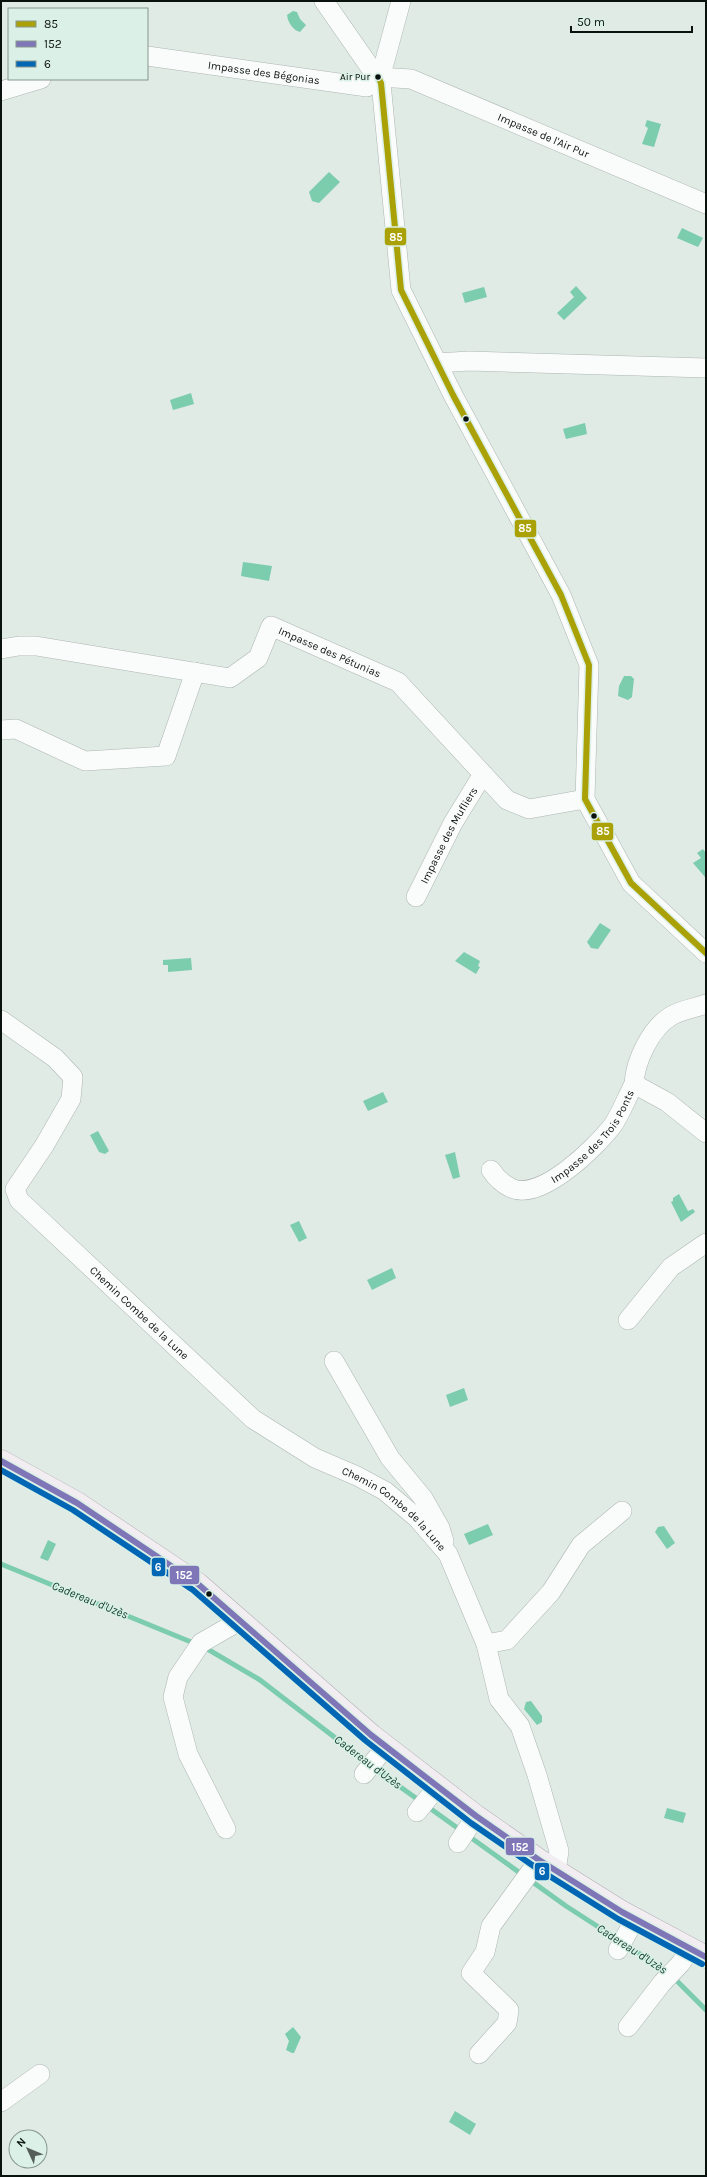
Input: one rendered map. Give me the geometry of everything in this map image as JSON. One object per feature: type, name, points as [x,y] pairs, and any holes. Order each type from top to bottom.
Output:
[{"type":"main road","points":[[1,1461],[77,1503],[198,1584],[371,1735],[382,1752],[474,1820],[632,1925],[677,1962]]},
{"type":"street","points":[[324,1],[381,83],[401,290],[437,363],[561,595],[589,665],[585,799],[631,883],[706,953]]},
{"type":"street","points":[[378,77],[384,64],[401,1]]},
{"type":"street","name":"Impasse des Bégonias","points":[[148,56],[366,87],[378,77]]},
{"type":"street","name":"Impasse de l'Air Pur","points":[[378,77],[411,79],[706,204]]},
{"type":"street","points":[[1,91],[38,80]]},
{"type":"street","points":[[437,363],[469,362],[706,368]]},
{"type":"street","name":"Impasse des Pétunias","points":[[1,649],[36,646],[230,678],[258,658],[271,626],[398,682],[507,800],[529,809],[585,799]]},
{"type":"street","points":[[1,730],[16,729],[85,761],[166,756],[196,672]]},
{"type":"street","name":"Impasse des Mufliers","points":[[416,897],[453,823],[483,774]]},
{"type":"street","points":[[634,1084],[634,1073],[644,1048],[662,1023],[672,1015],[706,1004]]},
{"type":"street","name":"Chemin Combe de la Lune","points":[[1,1020],[56,1058],[73,1078],[71,1099],[15,1189],[19,1200],[253,1419],[315,1458],[357,1476],[385,1491],[416,1518],[448,1554]]},
{"type":"street","name":"Impasse des Trois Ponts","points":[[490,1170],[499,1180],[512,1189],[534,1189],[557,1178],[585,1156],[613,1124],[634,1084],[666,1102],[706,1133]]},
{"type":"street","points":[[628,1320],[671,1267],[706,1243]]},
{"type":"street","name":"Chemin Combe de la Lune","points":[[334,1361],[390,1458],[423,1498],[440,1528],[448,1554],[486,1644],[499,1700],[520,1726],[537,1775],[559,1851],[542,1866]]},
{"type":"street","points":[[486,1644],[508,1640],[551,1592],[581,1545],[622,1511]]},
{"type":"street","points":[[226,1829],[188,1754],[173,1697],[178,1677],[197,1649],[241,1620]]},
{"type":"street","points":[[364,1774],[382,1752]]},
{"type":"street","points":[[417,1812],[434,1791]]},
{"type":"street","points":[[458,1843],[474,1820]]},
{"type":"street","points":[[480,2054],[507,2023],[509,2010],[471,1973],[485,1952],[491,1926],[519,1886],[542,1866]]},
{"type":"street","points":[[618,1950],[632,1925]]},
{"type":"street","points":[[628,2027],[677,1962]]},
{"type":"street","points":[[1,2102],[40,2074]]},
{"type":"shaded area","points":[[293,11],[297,12],[300,19],[306,25],[300,32],[293,28],[288,21],[287,15]]},
{"type":"shaded area","points":[[647,120],[661,124],[654,147],[642,144],[648,128],[645,126]]},
{"type":"shaded area","points":[[329,172],[340,182],[319,203],[312,201],[309,192]]},
{"type":"shaded area","points":[[682,228],[703,238],[698,247],[677,238]]},
{"type":"shaded area","points":[[576,286],[587,298],[564,320],[557,313],[574,297],[570,292]]},
{"type":"shaded area","points":[[484,287],[487,297],[465,303],[462,293]]},
{"type":"shaded area","points":[[191,393],[194,404],[173,410],[170,400]]},
{"type":"shaded area","points":[[585,423],[587,434],[566,439],[563,429]]},
{"type":"shaded area","points":[[243,562],[272,566],[269,581],[241,576]]},
{"type":"shaded area","points":[[624,676],[631,676],[634,679],[632,697],[628,700],[618,696],[619,686]]},
{"type":"shaded area","points":[[703,849],[706,853],[705,877],[693,863],[701,858],[697,853]]},
{"type":"shaded area","points":[[600,923],[611,930],[598,949],[591,948],[587,942]]},
{"type":"shaded area","points":[[464,952],[480,961],[478,966],[480,967],[476,974],[455,961]]},
{"type":"shaded area","points":[[191,958],[192,970],[168,972],[168,965],[163,965],[163,960]]},
{"type":"shaded area","points":[[383,1092],[388,1102],[368,1111],[363,1101]]},
{"type":"shaded area","points":[[98,1131],[109,1151],[105,1154],[99,1152],[90,1135]]},
{"type":"shaded area","points":[[455,1152],[460,1177],[453,1179],[445,1155]]},
{"type":"shaded area","points":[[679,1194],[688,1211],[693,1209],[695,1212],[681,1222],[671,1202],[673,1201],[673,1198]]},
{"type":"shaded area","points":[[299,1221],[307,1238],[299,1242],[290,1225]]},
{"type":"shaded area","points":[[392,1268],[396,1278],[372,1290],[367,1280]]},
{"type":"shaded area","points":[[464,1388],[468,1400],[450,1407],[446,1395]]},
{"type":"shaded area","points":[[488,1524],[493,1535],[469,1545],[464,1534]]},
{"type":"shaded area","points":[[664,1526],[675,1543],[667,1549],[655,1532],[658,1527]]},
{"type":"shaded area","points":[[48,1540],[56,1544],[48,1561],[40,1558]]},
{"type":"shaded area","points":[[531,1701],[542,1716],[542,1722],[537,1725],[524,1709],[526,1702]]},
{"type":"shaded area","points":[[667,1808],[686,1813],[683,1823],[664,1818]]},
{"type":"shaded area","points":[[293,2027],[301,2037],[294,2053],[292,2053],[286,2050],[289,2041],[285,2034]]},
{"type":"shaded area","points":[[455,2111],[476,2124],[470,2135],[449,2122]]},
{"type":"waterway","name":"Cadereau d'Uzès","points":[[1,1564],[196,1644]]},
{"type":"waterway","name":"Cadereau d'Uzès","points":[[204,1647],[260,1680],[368,1763]]},
{"type":"waterway","name":"Cadereau d'Uzès","points":[[374,1768],[566,1906],[668,1972],[706,2010]]},
{"type":"transit line","name":"85","points":[[378,77],[381,83],[401,290],[453,395],[561,595],[589,665],[585,799],[631,883],[706,953]]},
{"type":"transit line","name":"152","points":[[1,1461],[77,1503],[198,1584],[371,1735],[476,1816],[539,1860],[622,1912],[706,1957]]},
{"type":"transit line","name":"6","points":[[1,1470],[73,1510],[193,1590],[366,1741],[471,1823],[535,1867],[618,1919],[702,1964]]},
{"type":"place","name":"Air Pur","points":[[378,77]]}]
